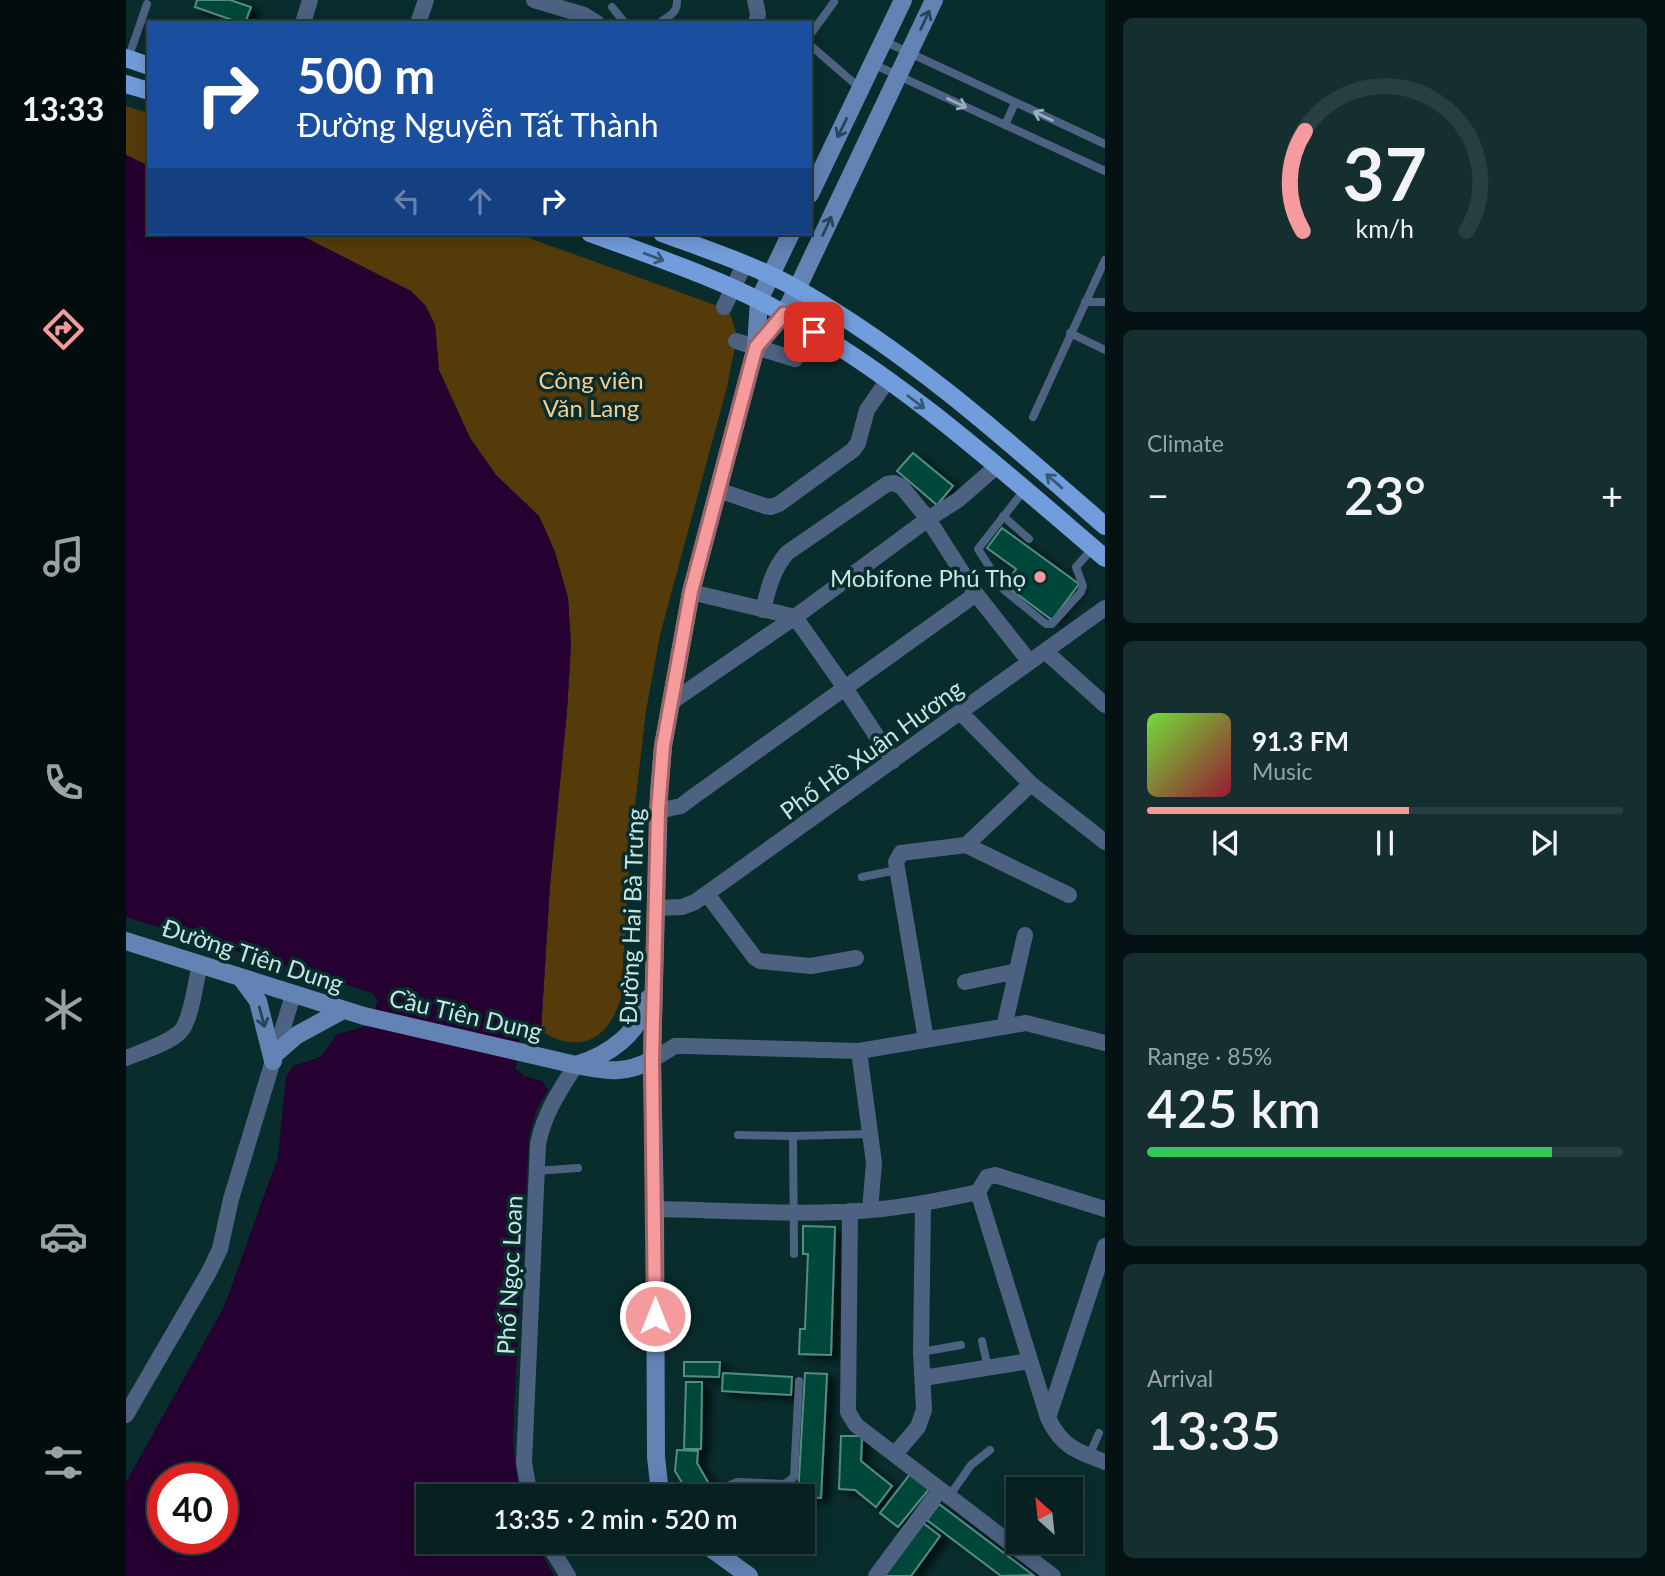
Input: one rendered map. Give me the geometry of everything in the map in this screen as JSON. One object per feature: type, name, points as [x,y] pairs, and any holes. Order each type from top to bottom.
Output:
[{"type":"main road","points":[[127,59],[147,65]]},
{"type":"main road","points":[[126,84],[147,91]]},
{"type":"main road","points":[[595,235],[733,288],[814,332],[887,381],[997,466],[1099,553]]},
{"type":"main road","points":[[667,235],[797,289],[869,334],[927,376],[1016,448],[1105,527]]},
{"type":"street","points":[[304,21],[310,0]]},
{"type":"street","points":[[419,21],[426,0]]},
{"type":"street","points":[[534,0],[584,15],[594,21]]},
{"type":"street","points":[[755,0],[756,21]]},
{"type":"street","points":[[812,190],[903,0]]},
{"type":"street","name":"Đường Hai Bà Trưng","points":[[756,347],[784,314],[797,289],[934,0]]},
{"type":"street","name":"Đường Hai Bà Trưng","points":[[659,1484],[656,1457],[652,1060],[658,811],[663,746],[691,592],[756,347],[759,300],[790,235]]},
{"type":"street","points":[[723,307],[744,265]]},
{"type":"street","points":[[736,341],[795,359],[831,309]]},
{"type":"street","points":[[718,490],[765,506],[779,504],[853,450],[858,443],[867,410],[887,381]]},
{"type":"street","points":[[670,703],[958,500],[997,466]]},
{"type":"street","points":[[763,610],[773,574],[787,553],[887,484],[894,483],[902,487],[928,519],[976,594],[1029,661]]},
{"type":"street","points":[[691,592],[795,617],[893,761]]},
{"type":"street","points":[[658,811],[681,806],[976,594]]},
{"type":"street","name":"Phố Hồ Xuân Hương","points":[[656,908],[682,907],[707,894],[1105,608]]},
{"type":"street","points":[[1046,652],[1105,705]]},
{"type":"street","points":[[961,713],[1031,784],[1105,842]]},
{"type":"street","points":[[966,845],[1031,784]]},
{"type":"street","points":[[926,1040],[897,857],[901,853],[966,845],[1069,895]]},
{"type":"street","points":[[707,894],[760,961],[811,966],[856,958]]},
{"type":"street","points":[[1004,1027],[1025,935]]},
{"type":"street","name":"Đường Tiên Dung","points":[[126,940],[364,1016]]},
{"type":"street","points":[[126,1058],[180,1032],[186,1023],[200,964]]},
{"type":"street","points":[[965,982],[1017,971]]},
{"type":"street","points":[[576,1065],[608,1051],[634,1029],[646,1009],[654,974]]},
{"type":"street","points":[[241,978],[258,1001],[274,1058]]},
{"type":"street","points":[[126,1415],[220,1249],[231,1199],[293,995]]},
{"type":"street","points":[[274,1058],[297,1035],[344,1010]]},
{"type":"street","name":"Cầu Tiên Dung","points":[[364,1016],[576,1065]]},
{"type":"street","points":[[576,1065],[608,1072],[626,1071],[676,1046],[859,1051],[1026,1023],[1105,1043]]},
{"type":"street","points":[[859,1051],[874,1163],[870,1210]]},
{"type":"street","name":"Phố Ngọc Loan","points":[[528,1484],[524,1463],[538,1144],[543,1121],[576,1065]]},
{"type":"street","points":[[655,1209],[794,1212],[870,1210],[923,1204],[978,1192],[987,1177],[995,1175],[1105,1209]]},
{"type":"street","points":[[978,1192],[1048,1418],[1067,1446],[1105,1462]]},
{"type":"street","points":[[895,1454],[918,1427],[924,1409],[921,1352],[923,1204]]},
{"type":"street","points":[[849,1211],[848,1412],[856,1425],[1053,1576]]},
{"type":"street","points":[[1048,1418],[1105,1246]]},
{"type":"street","points":[[923,1378],[1030,1361]]},
{"type":"street","points":[[876,1576],[944,1494]]},
{"type":"street","points":[[554,1554],[568,1576]]},
{"type":"street","points":[[716,1554],[737,1573]]},
{"type":"lane","points":[[662,21],[674,14],[678,8],[677,0]]},
{"type":"lane","points":[[812,32],[834,2]]},
{"type":"lane","points":[[127,59],[147,4]]},
{"type":"lane","points":[[612,7],[623,21]]},
{"type":"lane","points":[[884,41],[1105,144]]},
{"type":"lane","points":[[812,47],[861,89]]},
{"type":"lane","points":[[873,64],[1105,172]]},
{"type":"lane","points":[[1005,125],[1015,103]]},
{"type":"lane","points":[[1033,417],[1105,261]]},
{"type":"lane","points":[[1085,302],[1105,302]]},
{"type":"lane","points":[[1070,333],[1105,350]]},
{"type":"lane","points":[[1025,489],[978,549],[1004,590],[1046,624],[1052,624],[1081,592],[1083,586],[1076,567],[1099,553]]},
{"type":"lane","points":[[1003,516],[1029,539]]},
{"type":"lane","points":[[862,877],[897,870]]},
{"type":"lane","points":[[738,1135],[870,1134]]},
{"type":"lane","points":[[793,1136],[794,1254]]},
{"type":"lane","points":[[537,1171],[578,1168]]},
{"type":"lane","points":[[982,1341],[988,1367]]},
{"type":"lane","points":[[921,1352],[961,1345]]},
{"type":"lane","points":[[732,1484],[785,1484],[794,1477],[799,1381]]},
{"type":"lane","points":[[1089,1456],[1098,1433]]},
{"type":"lane","points":[[944,1494],[971,1465],[990,1450]]},
{"type":"green space","points":[[126,106],[147,112],[147,165],[126,155]]},
{"type":"green space","name":"Công viên Văn Lang","points":[[300,235],[521,235],[729,310],[737,336],[727,387],[660,635],[646,711],[631,839],[621,998],[608,1024],[600,1033],[580,1042],[568,1042],[541,1031],[550,885],[567,711],[571,644],[568,598],[555,552],[539,516],[496,475],[470,438],[439,370],[435,325],[411,291]]},
{"type":"shaded area","points":[[126,155],[147,165],[147,235],[300,235],[411,291],[426,306],[435,325],[439,370],[470,438],[496,475],[539,516],[555,552],[568,598],[571,644],[550,885],[541,1031],[533,1029],[523,1035],[516,1062],[516,1069],[524,1076],[542,1081],[548,1090],[537,1108],[529,1136],[514,1408],[513,1444],[518,1484],[416,1484],[416,1554],[542,1554],[554,1576],[126,1576],[126,1482],[224,1307],[278,1157],[286,1077],[293,1066],[321,1057],[337,1034],[368,1026],[378,1001],[372,993],[126,917]]},
{"type":"building","points":[[197,0],[230,0],[251,7],[246,21],[235,21],[195,7]]},
{"type":"building","points":[[913,453],[953,486],[937,505],[897,471]]},
{"type":"building","name":"Mobifone Phú Thọ","points":[[1002,528],[1079,584],[1052,620],[1005,585],[1016,569],[987,548]]},
{"type":"building","points":[[803,1226],[835,1227],[831,1355],[799,1354],[800,1329],[805,1329],[808,1254],[803,1254]]},
{"type":"building","points":[[684,1362],[720,1362],[719,1377],[684,1376]]},
{"type":"building","points":[[723,1373],[792,1377],[791,1395],[722,1391]]},
{"type":"building","points":[[805,1373],[827,1374],[821,1498],[815,1497],[815,1484],[799,1484]]},
{"type":"building","points":[[686,1382],[702,1382],[701,1449],[684,1449]]},
{"type":"building","points":[[841,1436],[862,1436],[861,1461],[892,1486],[876,1507],[855,1490],[839,1489]]},
{"type":"building","points":[[677,1450],[698,1451],[697,1463],[709,1484],[683,1484],[675,1471]]},
{"type":"building","points":[[911,1473],[930,1488],[898,1527],[880,1513]]},
{"type":"building","points":[[939,1504],[1033,1575],[1001,1576],[927,1520]]},
{"type":"building","points":[[923,1523],[940,1536],[911,1576],[883,1576]]},
{"type":"place","name":"Mobifone Phú Thọ","points":[[1040,577]]},
{"type":"route","points":[[655,1316],[652,1060],[659,792],[666,723],[691,592],[756,347],[784,314],[814,332]]}]
